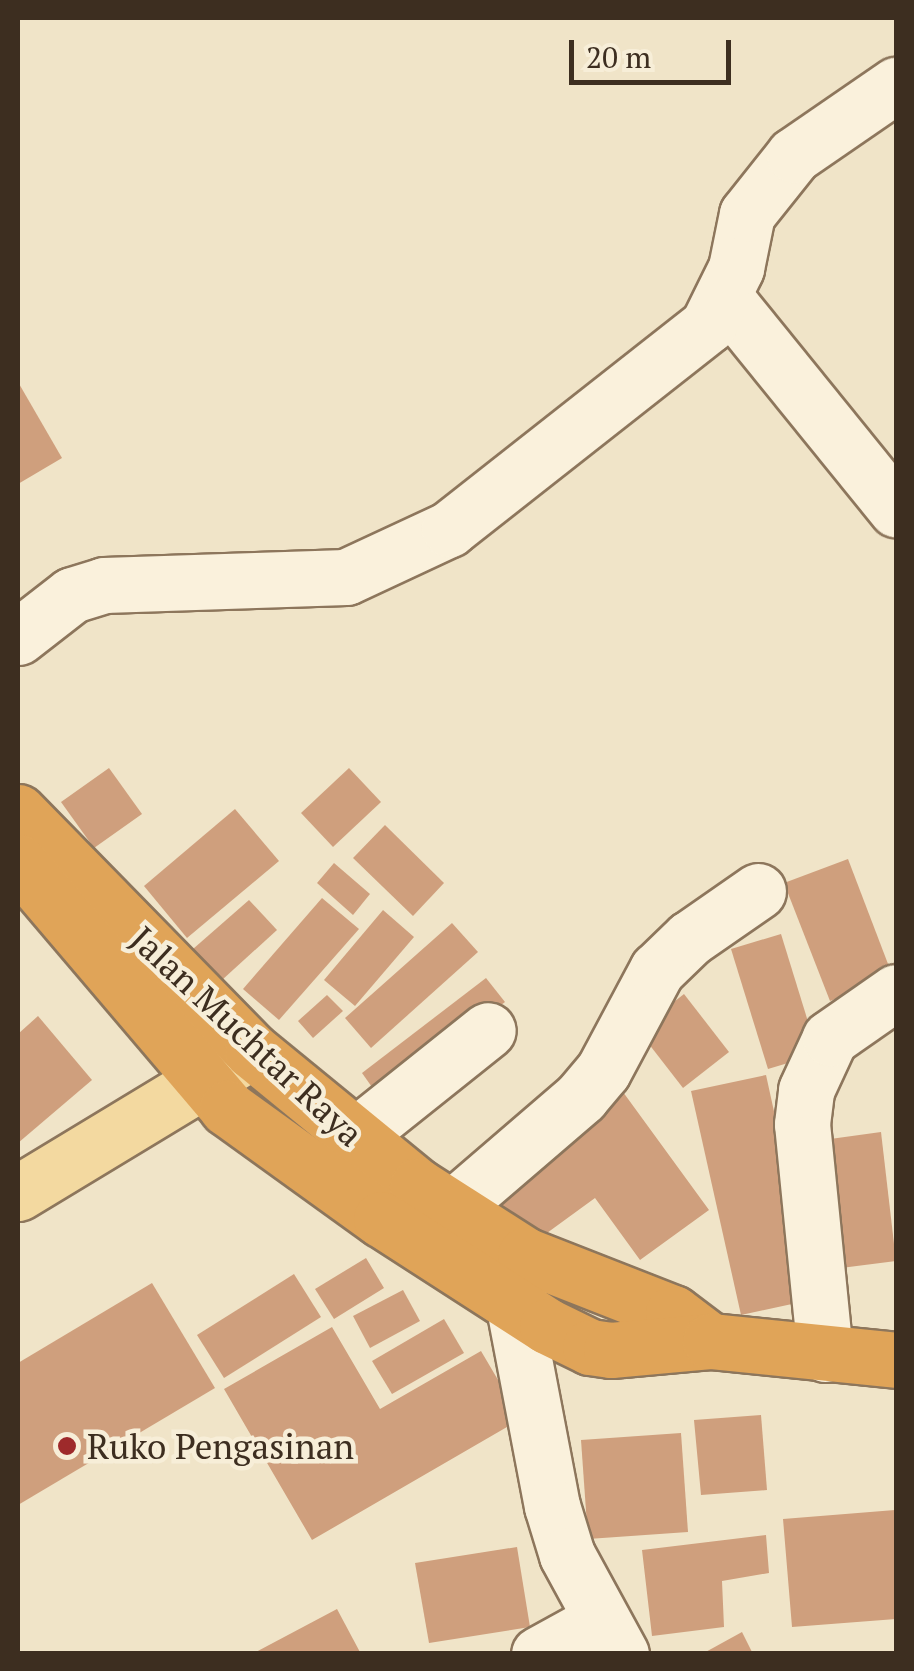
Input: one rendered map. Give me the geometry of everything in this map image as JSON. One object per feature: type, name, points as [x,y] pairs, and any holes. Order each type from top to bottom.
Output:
[{"type":"highway","name":"Jalan Muchtar Raya","points":[[18,812],[252,1051],[354,1137],[451,1209],[525,1254],[673,1313],[710,1341]]},
{"type":"highway","name":"Jalan Muchtar Raya","points":[[18,862],[204,1086],[260,1133],[514,1307],[590,1347],[659,1350],[710,1341],[896,1360]]},
{"type":"main road","points":[[18,1193],[204,1086],[252,1051]]},
{"type":"street","points":[[18,637],[72,595],[104,585],[346,578],[449,529],[708,324],[724,298],[747,214],[794,155],[895,89]]},
{"type":"street","points":[[724,298],[896,509]]},
{"type":"street","points":[[451,1209],[581,1097],[603,1071],[657,970],[758,892]]},
{"type":"street","points":[[825,1354],[802,1124],[806,1090],[830,1038],[896,992]]},
{"type":"street","points":[[354,1137],[488,1030]]},
{"type":"street","points":[[525,1254],[514,1307],[552,1506],[567,1555],[611,1637],[538,1654]]},
{"type":"building","points":[[18,382],[62,458],[18,484]]},
{"type":"building","points":[[109,768],[142,814],[94,848],[61,802]]},
{"type":"building","points":[[349,768],[381,802],[333,847],[301,813]]},
{"type":"building","points":[[235,809],[279,861],[187,938],[144,886]]},
{"type":"building","points":[[385,825],[444,883],[413,916],[353,858]]},
{"type":"building","points":[[848,859],[893,977],[830,1001],[784,883]]},
{"type":"building","points":[[334,863],[370,894],[353,915],[317,883]]},
{"type":"building","points":[[322,898],[359,929],[279,1020],[243,989]]},
{"type":"building","points":[[249,900],[277,930],[222,980],[193,949]]},
{"type":"building","points":[[383,910],[414,937],[355,1006],[324,980]]},
{"type":"building","points":[[452,923],[478,952],[371,1048],[345,1018]]},
{"type":"building","points":[[781,934],[818,1054],[768,1069],[731,949]]},
{"type":"building","points":[[486,978],[505,1002],[379,1097],[362,1073]]},
{"type":"building","points":[[684,994],[729,1052],[683,1088],[638,1030]]},
{"type":"building","points":[[327,995],[343,1011],[313,1038],[298,1021]]},
{"type":"building","points":[[38,1016],[92,1080],[18,1143],[18,1034]]},
{"type":"building","points":[[766,1075],[815,1299],[741,1315],[691,1091]]},
{"type":"building","points":[[623,1092],[709,1210],[640,1260],[595,1198],[525,1249],[484,1194]]},
{"type":"building","points":[[881,1132],[896,1261],[841,1268],[823,1140]]},
{"type":"building","points":[[366,1258],[384,1288],[334,1319],[315,1289]]},
{"type":"building","points":[[294,1274],[321,1317],[224,1378],[197,1335]]},
{"type":"building","name":"Ruko Pengasinan","points":[[152,1283],[215,1388],[18,1505],[18,1363]]},
{"type":"building","points":[[403,1290],[420,1321],[370,1348],[353,1316]]},
{"type":"building","points":[[444,1319],[464,1353],[392,1394],[372,1361]]},
{"type":"building","points":[[332,1327],[380,1409],[481,1351],[521,1419],[312,1540],[224,1389]]},
{"type":"building","points":[[761,1415],[767,1490],[701,1495],[694,1420]]},
{"type":"building","points":[[681,1433],[688,1532],[588,1539],[581,1440]]},
{"type":"building","points":[[895,1510],[896,1619],[792,1627],[783,1519]]},
{"type":"building","points":[[766,1535],[769,1573],[722,1581],[724,1627],[652,1636],[642,1550]]},
{"type":"building","points":[[517,1547],[530,1627],[429,1643],[415,1563]]},
{"type":"building","points":[[337,1609],[361,1654],[252,1654]]},
{"type":"building","points":[[742,1632],[753,1654],[702,1654]]},
{"type":"place","name":"Ruko Pengasinan","points":[[67,1446]]}]
